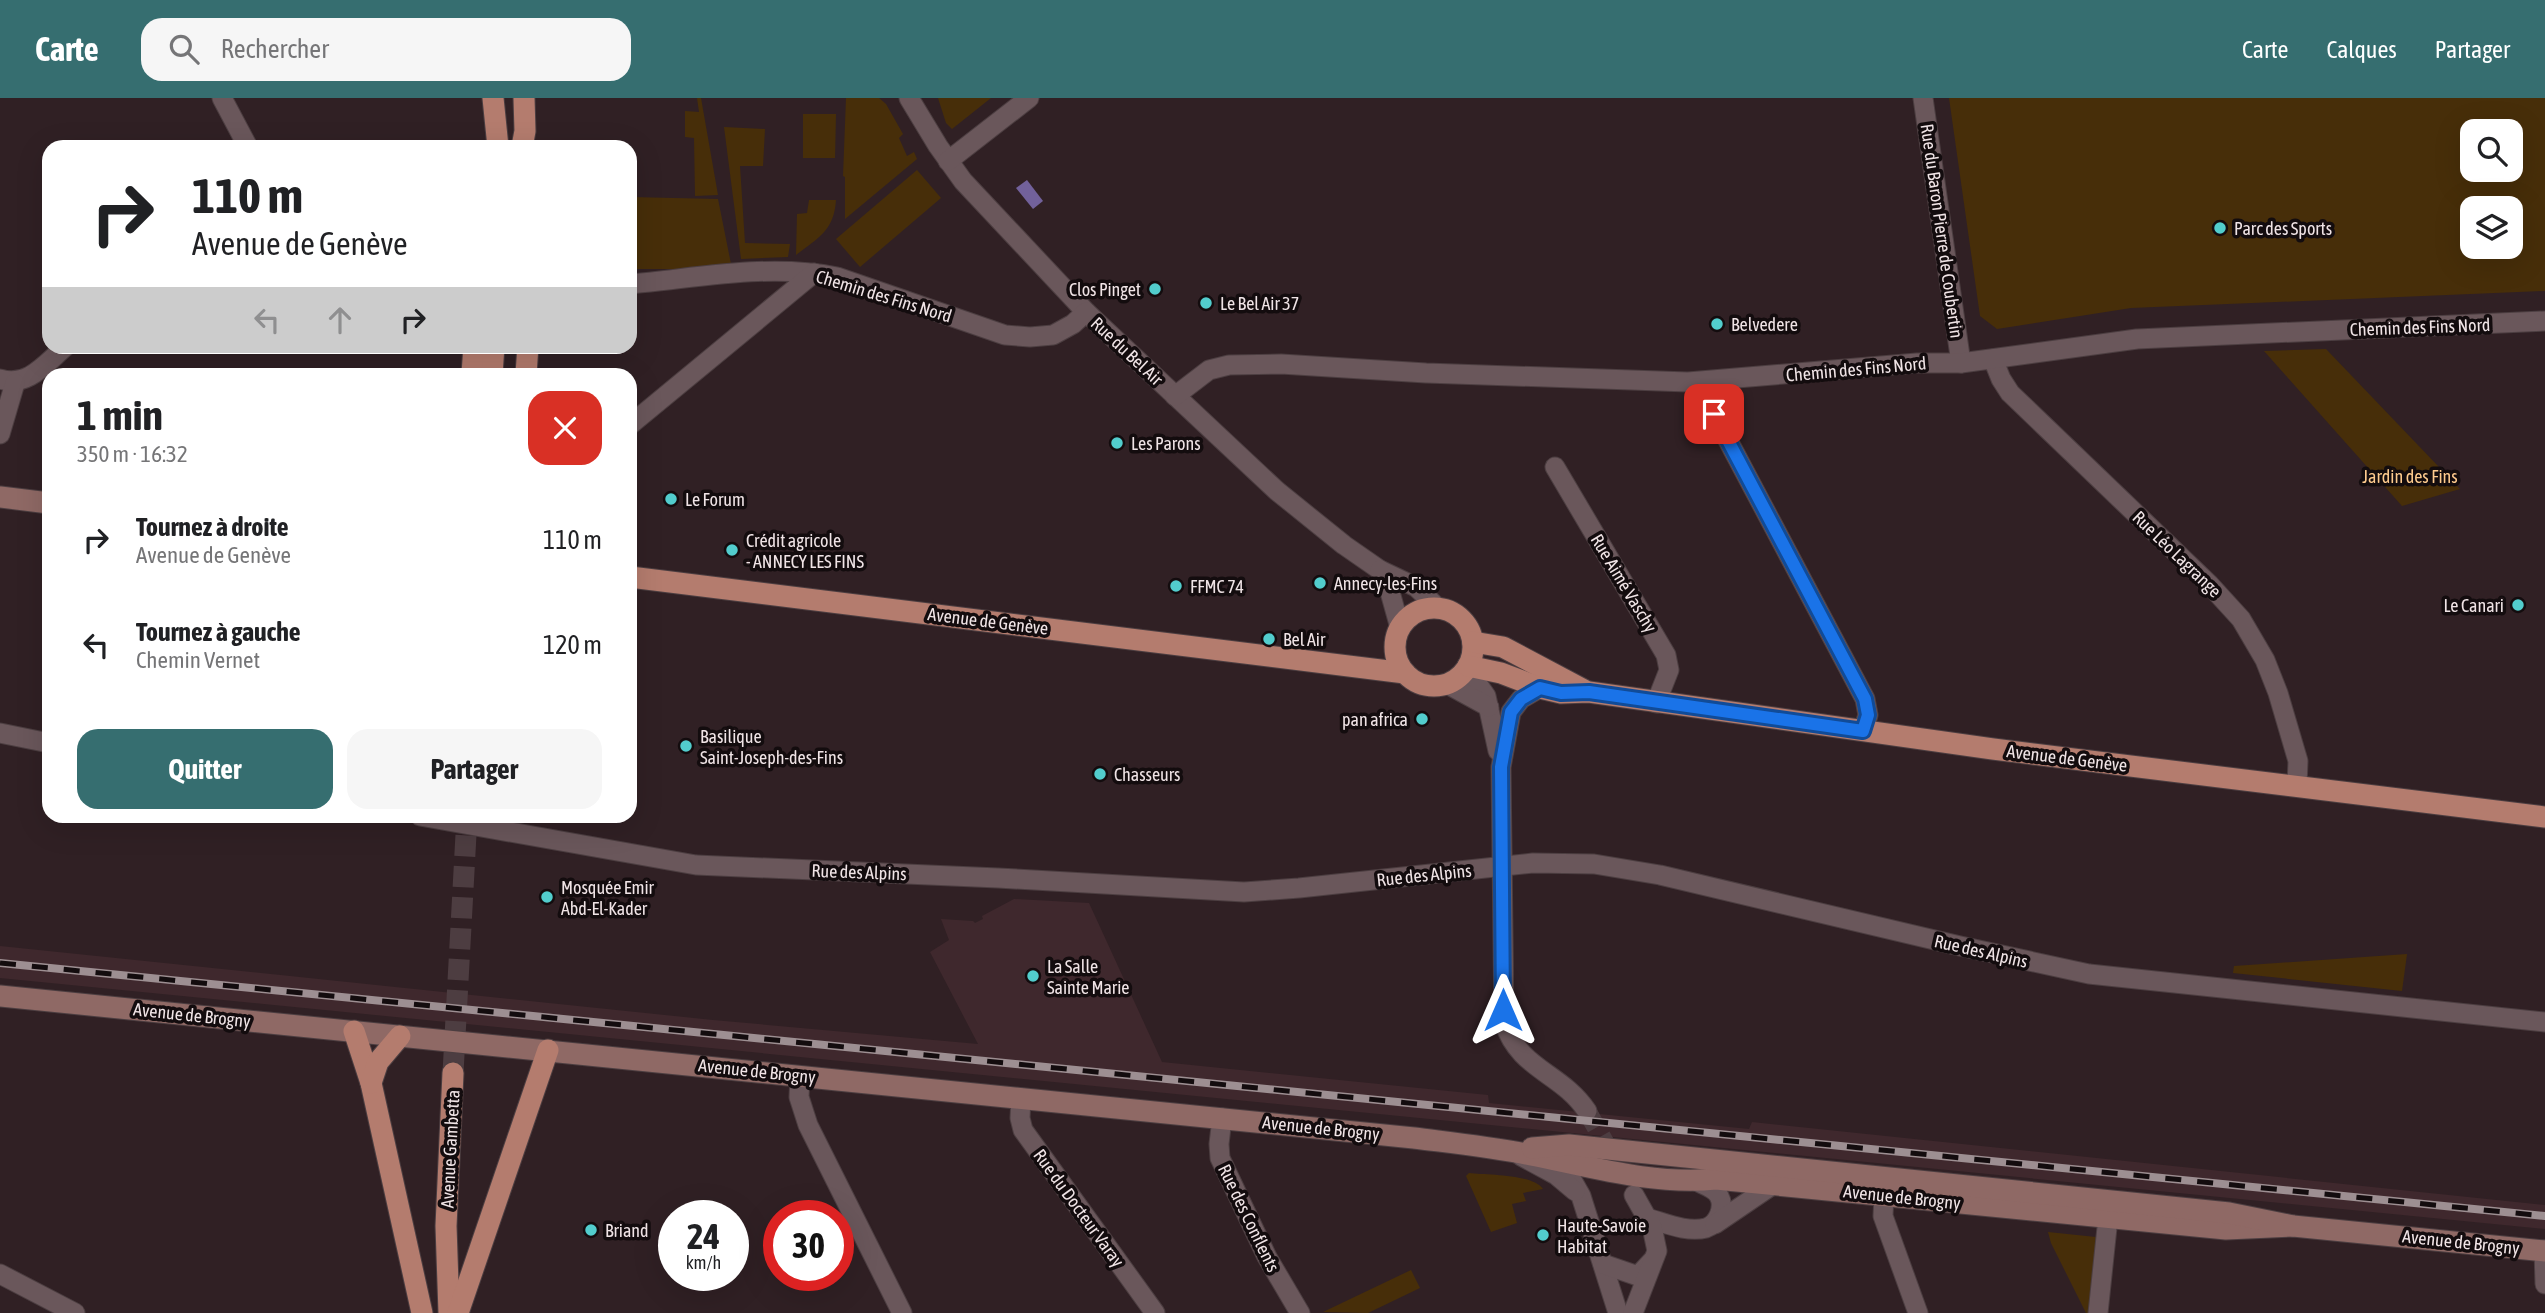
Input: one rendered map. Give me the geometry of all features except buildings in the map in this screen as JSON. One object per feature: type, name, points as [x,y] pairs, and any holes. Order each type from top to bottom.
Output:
[{"type":"main road","points":[[486,140],[491,98]]},
{"type":"main road","points":[[491,98],[497,140]]},
{"type":"main road","points":[[524,98],[527,140]]},
{"type":"main road","points":[[0,497],[42,502]]},
{"type":"main road","name":"Avenue de Genève","points":[[637,578],[1405,673]]},
{"type":"main road","points":[[1438,608],[1460,617],[1468,626],[1473,642],[1472,659],[1458,678],[1447,684],[1425,685],[1405,673],[1396,654],[1398,636],[1416,612],[1438,608]]},
{"type":"main road","name":"Avenue de Genève","points":[[1346,665],[1367,658],[1398,636]]},
{"type":"main road","name":"Avenue de Genève","points":[[1473,642],[1503,647],[1589,692]]},
{"type":"main road","name":"Avenue de Genève","points":[[1467,668],[1501,673],[1561,693],[1589,692],[1863,731],[2545,817]]},
{"type":"main road","name":"Avenue de Brogny","points":[[0,996],[1222,1118],[1513,1151],[1557,1153],[1586,1166],[1614,1174],[1774,1184],[2226,1229],[2293,1226]]},
{"type":"main road","points":[[354,1031],[371,1083],[425,1309]]},
{"type":"main road","points":[[371,1083],[378,1062],[400,1035]]},
{"type":"main road","points":[[458,1313],[548,1050]]},
{"type":"main road","name":"Avenue Gambetta","points":[[449,1313],[446,1226],[453,1073]]},
{"type":"main road","name":"Avenue de Brogny","points":[[1557,1153],[1569,1145],[2229,1213],[2293,1226],[2544,1250]]},
{"type":"main road","points":[[1774,1184],[1786,1178],[1832,1173]]},
{"type":"main road","name":"Avenue Gambetta","points":[[425,1309],[446,1226]]},
{"type":"street","points":[[222,98],[244,140]]},
{"type":"street","name":"Rue du Bel Air","points":[[909,98],[948,161],[970,188],[1086,312],[1277,491],[1344,545],[1380,570],[1416,587],[1438,608]]},
{"type":"street","points":[[948,161],[1029,98]]},
{"type":"street","name":"Rue du Baron Pierre de Coubertin","points":[[1923,98],[1961,363]]},
{"type":"street","name":"Chemin des Fins Nord","points":[[637,283],[753,272],[814,273],[837,277],[1005,335],[1030,337],[1064,331],[1086,312]]},
{"type":"street","points":[[637,419],[814,273]]},
{"type":"street","name":"Chemin des Fins Nord","points":[[1175,396],[1209,370],[1228,365],[1281,364],[1603,381],[1711,382],[1917,363],[1961,363],[2137,339],[2545,321]]},
{"type":"street","points":[[0,434],[8,381],[34,374],[57,354]]},
{"type":"street","name":"Rue Léo Lagrange","points":[[1993,359],[2010,393],[2222,597],[2241,619],[2258,646],[2278,692],[2298,761],[2297,786]]},
{"type":"street","points":[[1711,382],[1714,414],[1865,699],[1868,715],[1863,731]]},
{"type":"street","name":"Rue Aimé Vaschy","points":[[1555,467],[1666,656],[1668,670],[1656,703]]},
{"type":"street","points":[[1380,570],[1390,592],[1398,636]]},
{"type":"street","points":[[1467,668],[1486,696],[1501,767],[1503,1010],[1509,1037],[1521,1055],[1566,1087],[1587,1111]]},
{"type":"street","points":[[1447,684],[1489,707]]},
{"type":"street","points":[[1501,767],[1511,712],[1521,699],[1540,688]]},
{"type":"street","points":[[0,733],[42,742]]},
{"type":"street","name":"Rue des Alpins","points":[[503,823],[696,865],[1244,892],[1503,865],[1578,863],[1643,871],[2088,974],[2545,1022]]},
{"type":"street","points":[[800,1076],[799,1097],[808,1125],[902,1313]]},
{"type":"street","name":"Rue du Docteur Varay","points":[[1021,1098],[1019,1112],[1023,1130],[1155,1313]]},
{"type":"street","name":"Rue des Conflents","points":[[1222,1118],[1220,1158],[1267,1257],[1300,1313]]},
{"type":"street","points":[[1513,1151],[1556,1175],[1581,1196]]},
{"type":"street","points":[[1557,1153],[1581,1196],[1603,1264],[1622,1310]]},
{"type":"street","points":[[1581,1196],[1586,1166],[1597,1157],[1645,1153]]},
{"type":"street","points":[[1581,1196],[1602,1176],[1614,1174]]},
{"type":"street","points":[[1696,1181],[1719,1196],[1721,1207],[1715,1223]]},
{"type":"street","points":[[1647,1218],[1684,1228],[1707,1228],[1774,1184]]},
{"type":"street","points":[[1622,1310],[1656,1257],[1657,1251],[1655,1234],[1634,1195]]},
{"type":"street","points":[[1884,1195],[1883,1216],[1918,1313]]},
{"type":"street","points":[[2098,1313],[2108,1218]]},
{"type":"street","points":[[2544,1250],[2545,1284]]},
{"type":"street","points":[[1622,1310],[1638,1276],[1656,1257]]},
{"type":"street","points":[[1603,1264],[1638,1276]]},
{"type":"street","points":[[0,1274],[75,1313]]},
{"type":"shaded area","points":[[1027,180],[1043,201],[1033,209],[1016,188]]},
{"type":"shaded area","points":[[1014,899],[1089,903],[1162,1062],[1488,1095],[1489,1103],[1749,1129],[1752,1122],[2545,1205],[2545,1229],[0,978],[0,946],[713,1020],[978,1044],[930,952],[949,940],[941,919],[975,923],[983,919],[982,916]]},
{"type":"green space","points":[[697,98],[701,98],[718,195],[695,196],[694,138],[685,137],[685,111],[699,112]]},
{"type":"green space","points":[[846,98],[879,98],[886,104],[903,134],[899,138],[907,156],[914,152],[917,159],[845,219],[843,176]]},
{"type":"green space","points":[[938,98],[991,98],[952,129],[946,123]]},
{"type":"green space","name":"Parc des Sports","points":[[1949,98],[2545,98],[2545,291],[2131,308],[1997,329],[1980,316]]},
{"type":"green space","points":[[803,114],[836,114],[835,158],[803,158]]},
{"type":"green space","points":[[724,127],[765,129],[763,166],[740,166],[745,243],[790,244],[788,257],[741,259]]},
{"type":"green space","points":[[917,170],[941,198],[860,267],[836,239]]},
{"type":"green space","points":[[637,197],[718,199],[732,269],[637,269]]},
{"type":"green space","points":[[809,200],[836,200],[835,211],[824,233],[796,255],[797,214],[807,213]]},
{"type":"green space","name":"Jardin des Fins","points":[[2326,349],[2460,489],[2402,506],[2264,351]]},
{"type":"green space","points":[[2407,954],[2402,991],[2233,973],[2234,966]]},
{"type":"green space","points":[[1469,1173],[1530,1180],[1543,1189],[1523,1193],[1526,1201],[1512,1204],[1517,1223],[1491,1232],[1466,1176]]},
{"type":"green space","points":[[2048,1232],[2096,1237],[2099,1240],[2094,1313],[2086,1313]]},
{"type":"green space","points":[[1411,1270],[1420,1288],[1368,1313],[1323,1312]]},
{"type":"tunnel","points":[[453,1073],[467,823]]},
{"type":"tunnel","points":[[1587,1111],[1614,1159]]},
{"type":"railway","points":[[0,963],[2545,1216]]},
{"type":"place","name":"Parc des Sports","points":[[2220,228]]},
{"type":"place","name":"Clos Pinget","points":[[1155,289]]},
{"type":"place","name":"Le Bel Air 37","points":[[1206,303]]},
{"type":"place","name":"Belvedere","points":[[1717,324]]},
{"type":"place","name":"Les Parons","points":[[1117,443]]},
{"type":"place","name":"Le Forum","points":[[671,499]]},
{"type":"place","name":"Crédit agricole - ANNECY LES FINS","points":[[732,550]]},
{"type":"place","name":"Annecy-les-Fins","points":[[1320,583]]},
{"type":"place","name":"FFMC 74","points":[[1176,586]]},
{"type":"place","name":"Le Canari","points":[[2518,605]]},
{"type":"place","name":"Bel Air","points":[[1269,639]]},
{"type":"place","name":"pan africa","points":[[1422,719]]},
{"type":"place","name":"Basilique Saint-Joseph-des-Fins","points":[[686,746]]},
{"type":"place","name":"Chasseurs","points":[[1100,774]]},
{"type":"place","name":"Mosquée Emir Abd-El-Kader","points":[[547,897]]},
{"type":"place","name":"La Salle Sainte Marie","points":[[1033,976]]},
{"type":"place","name":"Briand","points":[[591,1230]]},
{"type":"place","name":"Haute-Savoie Habitat","points":[[1543,1235]]},
{"type":"route","points":[[1503,1010],[1501,767],[1508,722],[1515,704],[1521,699],[1540,688],[1561,693],[1589,692],[1863,731],[1868,715],[1865,699],[1714,414]]}]
